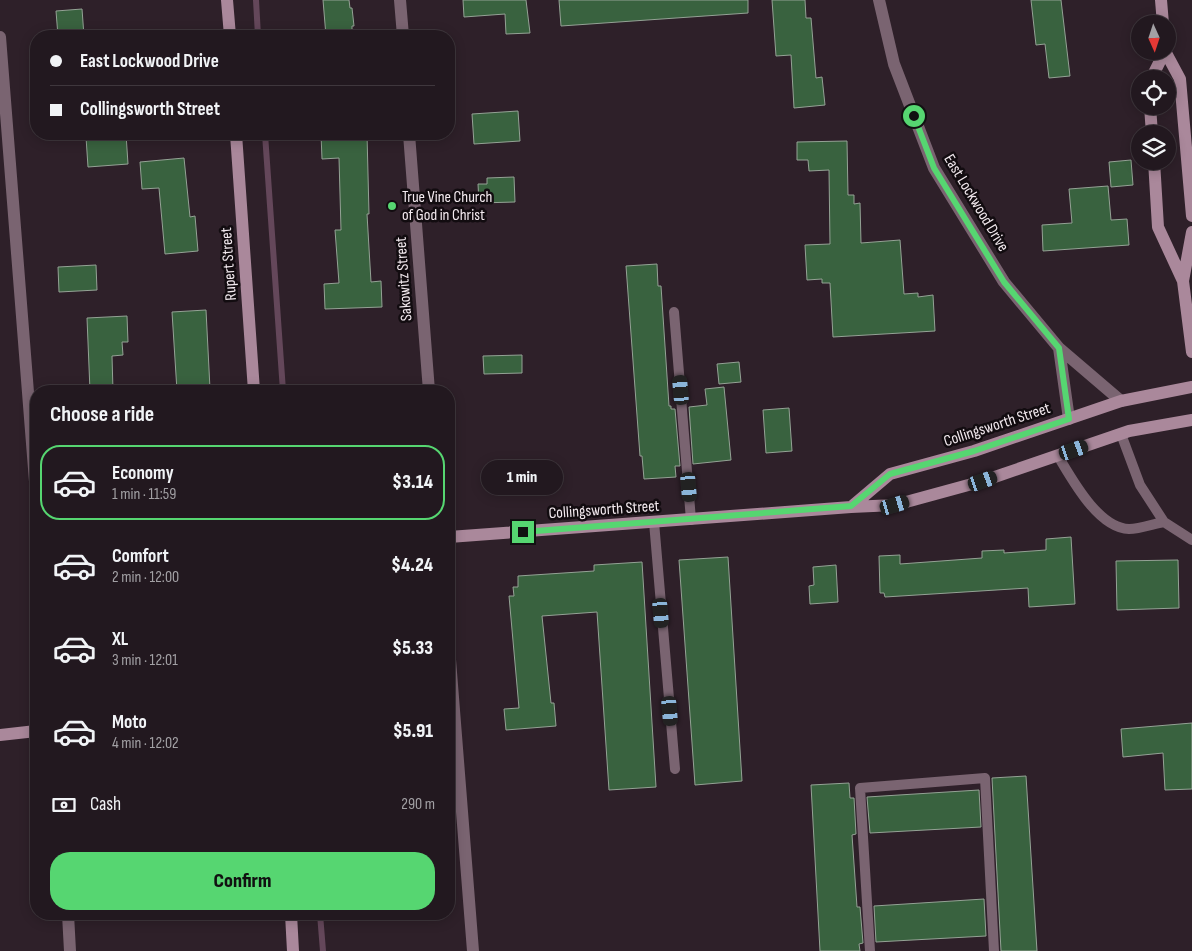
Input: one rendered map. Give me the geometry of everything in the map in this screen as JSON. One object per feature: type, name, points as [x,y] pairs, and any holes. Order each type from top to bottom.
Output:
[{"type":"street","points":[[227,0],[230,30]]},
{"type":"street","points":[[400,0],[402,30]]},
{"type":"street","name":"East Lockwood Drive","points":[[879,0],[894,64],[934,168],[1004,282],[1059,348],[1121,401]]},
{"type":"street","points":[[1161,0],[1162,15]]},
{"type":"street","points":[[0,38],[30,418]]},
{"type":"street","points":[[1170,60],[1180,79],[1192,216]]},
{"type":"street","name":"Rupert Street","points":[[236,140],[254,385]]},
{"type":"street","name":"Sakowitz Street","points":[[409,140],[429,385]]},
{"type":"street","points":[[1155,170],[1158,227],[1183,281],[1192,352]]},
{"type":"street","points":[[1183,281],[1190,254],[1192,232]]},
{"type":"street","points":[[1059,348],[1069,419]]},
{"type":"street","name":"Collingsworth Street","points":[[851,506],[890,474],[974,451],[1121,401],[1192,387]]},
{"type":"street","name":"Collingsworth Street","points":[[455,537],[691,520],[851,506],[895,505],[983,481],[1130,431],[1192,420]]},
{"type":"street","points":[[455,723],[473,951]]},
{"type":"street","points":[[0,736],[30,733]]},
{"type":"street","points":[[68,920],[70,951]]},
{"type":"street","points":[[291,920],[293,951]]},
{"type":"lane","points":[[674,312],[691,520]]},
{"type":"lane","points":[[1121,434],[1140,485],[1164,522],[1192,540]]},
{"type":"lane","points":[[1058,456],[1078,489],[1105,520],[1129,529],[1164,522]]},
{"type":"lane","points":[[654,522],[675,769]]},
{"type":"lane","points":[[870,951],[860,788],[985,778],[994,951]]},
{"type":"building","points":[[323,0],[349,0],[354,26],[352,26],[352,30],[326,30]]},
{"type":"building","points":[[463,0],[526,0],[530,33],[506,34],[505,14],[464,17]]},
{"type":"building","points":[[559,0],[748,0],[748,13],[561,26]]},
{"type":"building","points":[[772,0],[805,0],[806,18],[811,18],[816,78],[822,77],[825,105],[794,108],[791,55],[776,56]]},
{"type":"building","points":[[1031,0],[1061,0],[1070,76],[1049,78],[1045,44],[1036,45]]},
{"type":"building","points":[[82,9],[84,30],[58,30],[56,11]]},
{"type":"building","points":[[518,111],[520,141],[474,144],[472,114]]},
{"type":"building","points":[[86,140],[126,140],[128,164],[88,167]]},
{"type":"building","points":[[321,140],[367,140],[369,214],[367,214],[371,282],[381,281],[382,307],[325,309],[324,284],[339,283],[335,230],[341,230],[339,158],[322,159]]},
{"type":"building","points":[[847,141],[848,195],[854,195],[854,204],[860,203],[861,243],[900,240],[904,294],[918,293],[918,297],[933,295],[935,331],[833,337],[830,283],[822,283],[822,279],[807,280],[805,245],[830,244],[829,170],[809,171],[808,160],[797,160],[797,142]]},
{"type":"building","points":[[184,158],[190,217],[195,216],[198,251],[165,254],[159,188],[142,189],[140,162]]},
{"type":"building","points":[[1131,160],[1133,185],[1111,187],[1109,162]]},
{"type":"building","points":[[514,177],[515,202],[479,203],[478,184],[487,184],[487,178]]},
{"type":"building","points":[[1108,186],[1111,220],[1127,219],[1129,245],[1043,251],[1042,225],[1072,223],[1069,189]]},
{"type":"building","points":[[657,264],[658,286],[661,286],[669,406],[671,406],[671,409],[675,409],[680,466],[675,466],[676,477],[644,479],[642,456],[640,456],[626,266]]},
{"type":"building","points":[[96,265],[97,290],[59,292],[58,267]]},
{"type":"building","points":[[206,310],[210,385],[177,385],[172,312]]},
{"type":"building","points":[[127,316],[128,342],[122,342],[123,355],[112,356],[113,385],[90,385],[87,318]]},
{"type":"building","points":[[522,355],[522,373],[484,374],[483,356]]},
{"type":"building","points":[[739,362],[741,382],[719,384],[717,364]]},
{"type":"building","points":[[724,387],[731,460],[693,464],[689,407],[707,405],[705,389]]},
{"type":"building","points":[[789,408],[792,451],[766,453],[763,410]]},
{"type":"building","points":[[1071,537],[1075,604],[1029,607],[1028,588],[885,597],[884,593],[880,593],[879,556],[900,555],[900,564],[982,558],[982,551],[1004,550],[1004,553],[1046,550],[1046,539]]},
{"type":"building","points":[[728,557],[742,781],[695,785],[679,560]]},
{"type":"building","points":[[1178,560],[1179,608],[1117,610],[1116,561]]},
{"type":"building","points":[[642,562],[656,787],[609,790],[597,612],[542,616],[551,703],[554,703],[556,726],[506,730],[504,709],[519,708],[509,596],[514,596],[513,587],[518,587],[518,576],[594,571],[594,565]]},
{"type":"building","points":[[836,565],[838,602],[810,604],[809,586],[814,585],[813,567]]},
{"type":"building","points":[[1192,723],[1192,789],[1165,790],[1163,753],[1123,757],[1121,729]]},
{"type":"building","points":[[1026,776],[1037,951],[1001,951],[992,778]]},
{"type":"building","points":[[849,783],[850,798],[854,798],[856,834],[852,835],[857,907],[860,907],[863,943],[859,944],[860,951],[820,951],[811,785]]},
{"type":"building","points":[[979,790],[981,827],[870,833],[867,797]]},
{"type":"building","points":[[984,899],[986,936],[876,942],[874,906]]},
{"type":"waterway","points":[[256,0],[258,30]]},
{"type":"waterway","points":[[265,140],[283,385]]},
{"type":"waterway","points":[[320,920],[323,951]]},
{"type":"place","name":"True Vine Church of God in Christ","points":[[392,206]]},
{"type":"route","points":[[523,532],[851,506],[890,474],[974,451],[1069,419],[1059,348],[1004,282],[934,168],[914,116]]}]
